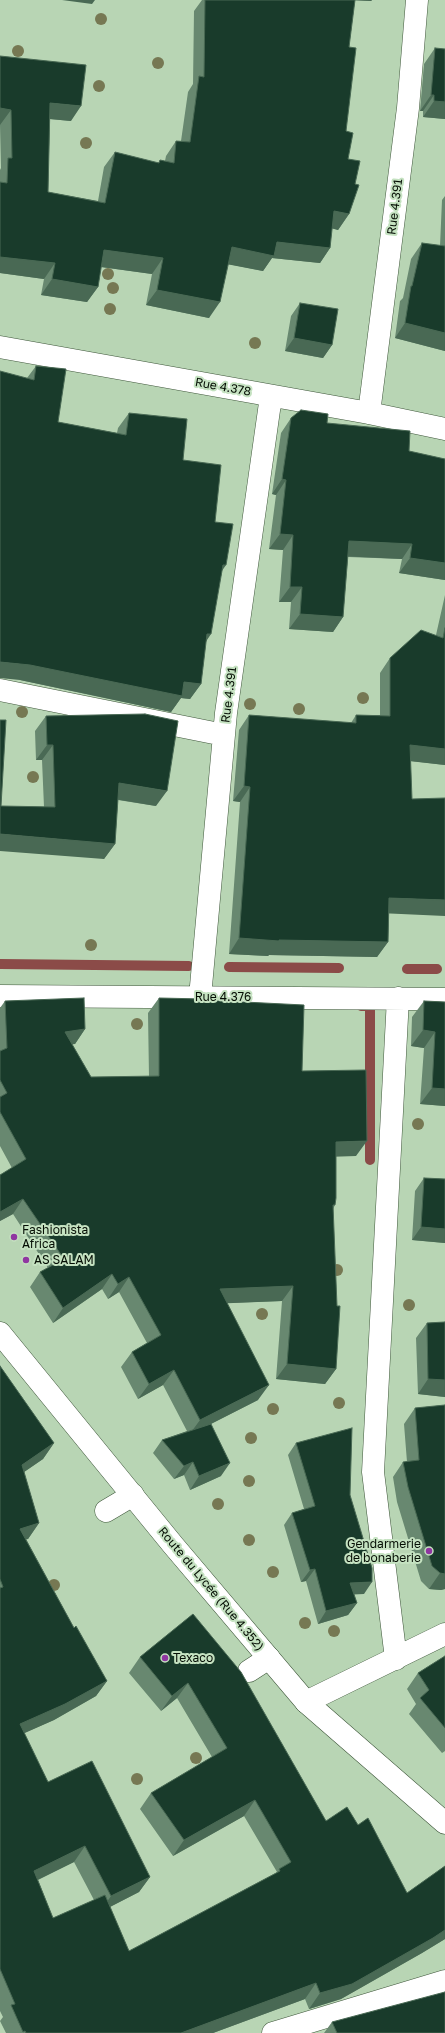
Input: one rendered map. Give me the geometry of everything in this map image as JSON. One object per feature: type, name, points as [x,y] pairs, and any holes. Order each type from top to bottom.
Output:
[{"type":"street","name":"Rue 4.391","points":[[368,413],[408,108],[418,0]]},
{"type":"street","name":"Rue 4.378","points":[[0,347],[368,413],[445,429]]},
{"type":"street","name":"Rue 4.391","points":[[200,996],[224,735],[271,396]]},
{"type":"street","points":[[0,690],[224,735]]},
{"type":"street","name":"Rue 4.376","points":[[0,996],[200,996],[445,999]]},
{"type":"street","points":[[396,1659],[373,1472],[398,998]]},
{"type":"street","name":"Route du Lycée (Rue 4.352)","points":[[0,1334],[306,1702],[445,1823]]},
{"type":"street","points":[[106,1511],[133,1495]]},
{"type":"street","points":[[306,1702],[445,1634]]},
{"type":"street","points":[[249,1671],[269,1658]]},
{"type":"street","points":[[273,2033],[445,1981]]},
{"type":"building","points":[[205,0],[355,0],[349,47],[356,48],[346,131],[353,133],[348,159],[360,161],[355,184],[359,185],[349,214],[334,211],[330,248],[277,242],[274,256],[232,247],[220,302],[157,290],[163,258],[104,250],[98,287],[52,279],[55,263],[0,257],[0,182],[7,183],[8,158],[12,158],[11,110],[0,108],[0,56],[86,65],[81,106],[50,103],[48,192],[105,203],[115,152],[159,163],[160,160],[174,163],[176,141],[190,142],[199,76],[204,77]]},
{"type":"building","points":[[435,48],[445,49],[445,102],[434,101],[434,95],[431,95]]},
{"type":"building","points":[[422,243],[445,246],[445,333],[405,323],[411,286]]},
{"type":"building","points":[[300,303],[338,309],[332,345],[294,338]]},
{"type":"building","points":[[36,366],[66,369],[58,422],[126,435],[129,413],[187,419],[183,460],[221,465],[215,522],[233,524],[226,565],[223,565],[211,634],[207,634],[201,684],[184,682],[182,696],[30,665],[0,662],[0,371],[34,380]]},
{"type":"building","points":[[301,410],[328,414],[327,423],[410,431],[409,451],[445,459],[445,563],[410,558],[412,544],[349,541],[343,617],[300,614],[302,587],[290,587],[293,535],[280,534],[286,480],[282,479],[291,418]]},
{"type":"building","points":[[445,628],[445,749],[410,745],[412,799],[445,798],[445,900],[389,898],[388,942],[279,941],[239,938],[250,787],[244,786],[249,715],[356,723],[356,715],[390,716],[390,658],[421,630],[443,638]]},
{"type":"building","points":[[145,714],[178,721],[167,791],[119,783],[115,844],[0,834],[0,720],[6,720],[1,806],[55,807],[53,745],[47,745],[46,716]]},
{"type":"building","points":[[84,998],[85,1029],[65,1032],[91,1077],[159,1076],[159,998],[304,1005],[302,1071],[366,1070],[367,1141],[336,1142],[336,1198],[335,1205],[333,1205],[337,1306],[340,1306],[336,1369],[287,1364],[293,1286],[220,1289],[269,1385],[200,1420],[174,1370],[149,1384],[132,1352],[161,1335],[129,1277],[118,1284],[112,1274],[63,1308],[40,1272],[64,1259],[23,1199],[0,1212],[0,1175],[26,1159],[0,1112],[0,1097],[7,1093],[0,1080],[0,1051],[7,1048],[5,1001]]},
{"type":"building","points":[[424,1001],[445,1002],[445,1089],[432,1088],[435,1032],[423,1030]]},
{"type":"building","points":[[424,1178],[445,1179],[445,1229],[421,1227]]},
{"type":"building","points":[[445,1322],[445,1380],[428,1379],[427,1323]]},
{"type":"building","points":[[0,1366],[54,1443],[22,1465],[39,1523],[20,1529],[74,1628],[76,1626],[107,1681],[65,1704],[20,1724],[48,1782],[92,1761],[150,1877],[111,1896],[85,1846],[34,1871],[53,1918],[105,1895],[129,1951],[280,1871],[279,1869],[291,1862],[255,1800],[184,1840],[151,1793],[227,1748],[188,1683],[172,1696],[140,1657],[193,1614],[241,1672],[326,1821],[347,1807],[358,1825],[368,1818],[407,1893],[445,1866],[445,1930],[352,1984],[320,1993],[316,1983],[181,2033],[23,2032],[11,2005],[15,2004],[0,1969],[0,1588],[3,1587],[0,1579]]},
{"type":"building","points":[[445,1405],[445,1574],[440,1573],[432,1566],[408,1487],[403,1462],[419,1460],[415,1408]]},
{"type":"building","points":[[211,1424],[230,1463],[199,1476],[193,1462],[184,1466],[162,1440]]},
{"type":"building","points":[[352,1428],[350,1495],[372,1568],[372,1582],[350,1583],[357,1603],[326,1611],[315,1569],[310,1570],[292,1513],[315,1506],[296,1443]]},
{"type":"building","points":[[445,1656],[445,1728],[420,1698],[429,1690],[418,1673]]},
{"type":"building","points":[[445,1992],[445,2033],[337,2033],[332,2022]]},
{"type":"waterway","points":[[0,964],[189,966]]},
{"type":"waterway","points":[[229,967],[339,968]]},
{"type":"waterway","points":[[407,969],[437,969]]},
{"type":"waterway","points":[[361,1006],[370,1006],[370,1160]]},
{"type":"place","name":"Fashionista Africa","points":[[14,1237]]},
{"type":"place","name":"AS SALAM","points":[[26,1260]]},
{"type":"place","name":"Gendarmerie de bonaberie","points":[[429,1551]]},
{"type":"place","name":"Texaco","points":[[165,1658]]}]
